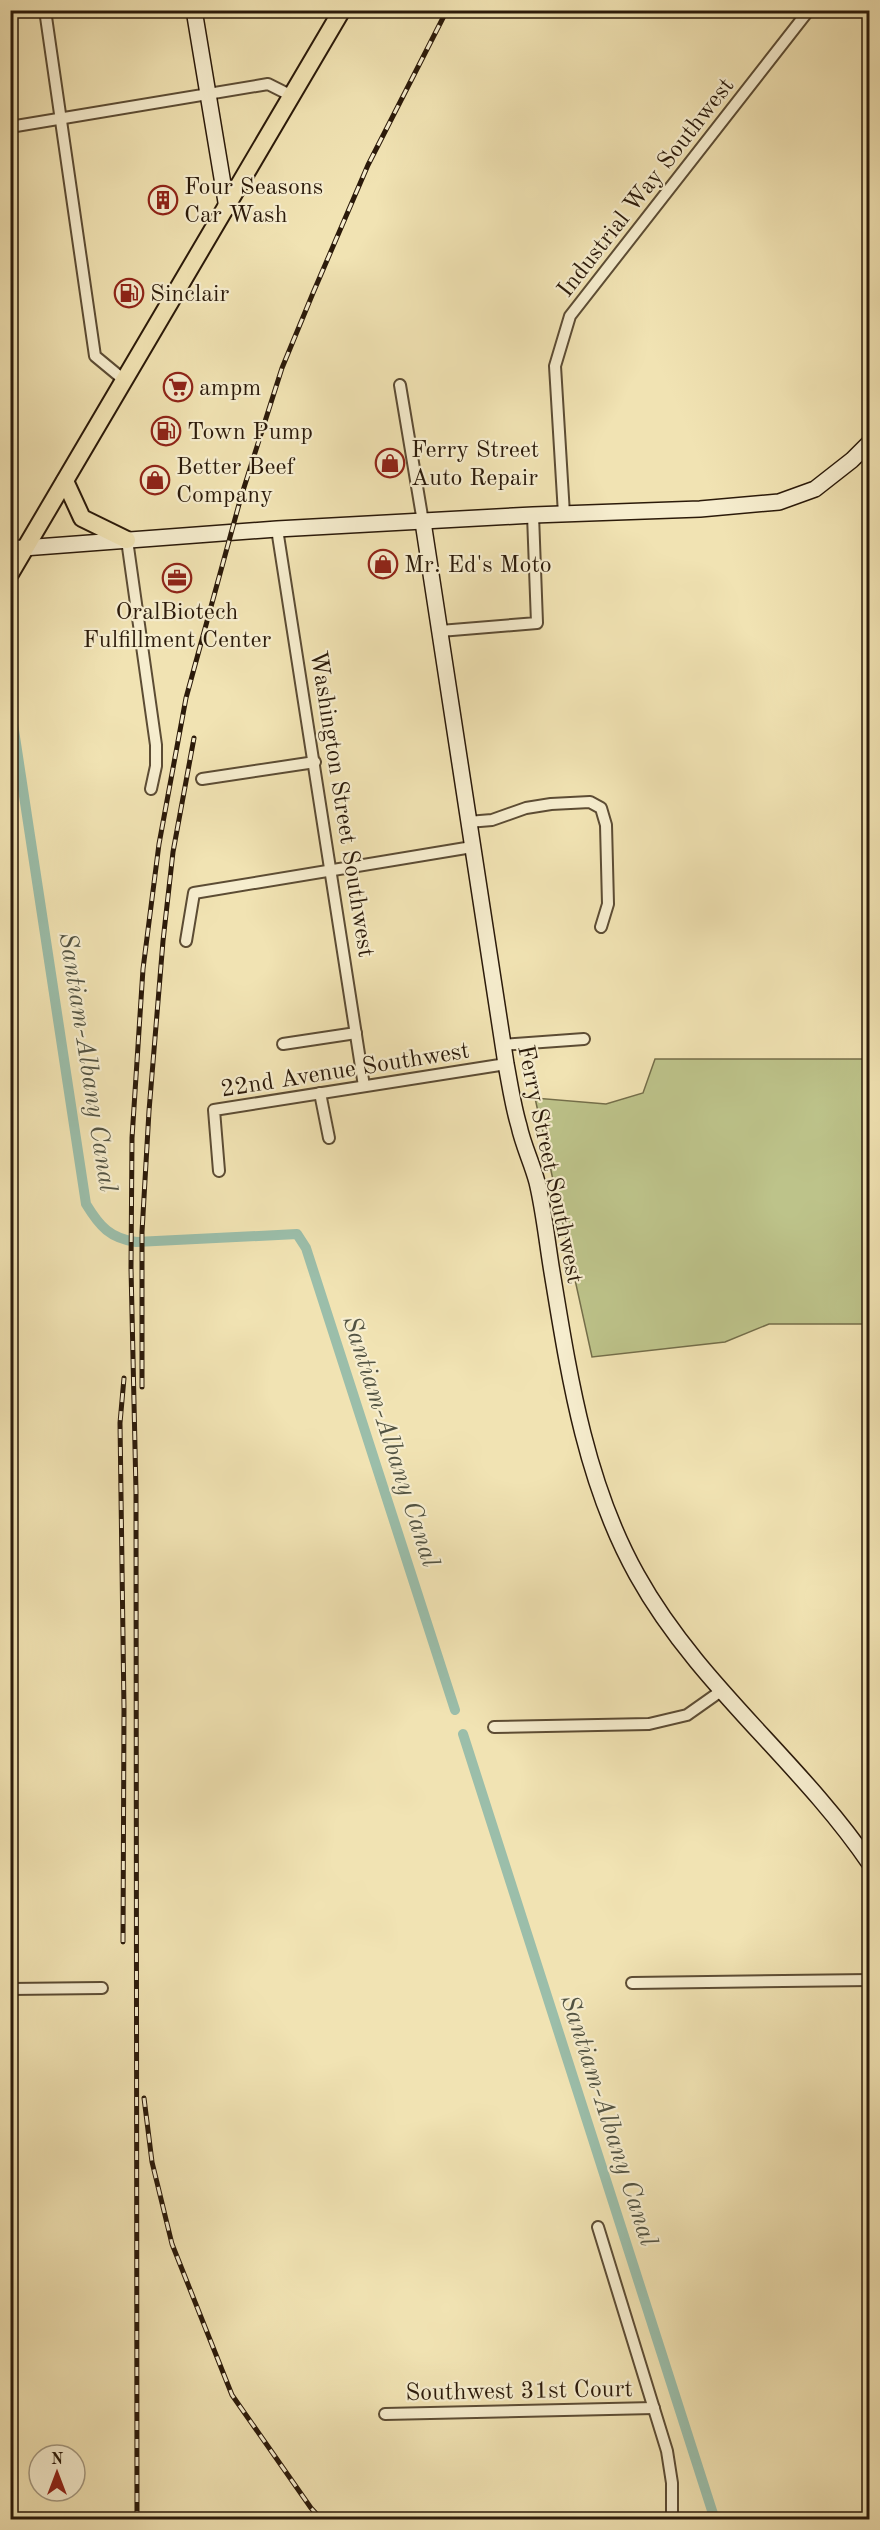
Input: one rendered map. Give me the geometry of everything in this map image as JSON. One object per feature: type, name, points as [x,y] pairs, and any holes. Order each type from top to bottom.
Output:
[{"type":"main road","points":[[10,574],[18,548],[65,481],[342,10]]},
{"type":"main road","points":[[65,481],[82,518],[127,540]]},
{"type":"street","points":[[45,10],[95,356],[124,380]]},
{"type":"street","points":[[194,10],[206,94],[227,208]]},
{"type":"street","name":"Industrial Way Southwest","points":[[564,514],[555,366],[570,316],[809,10]]},
{"type":"street","points":[[10,127],[268,84],[292,96]]},
{"type":"street","name":"Ferry Street Southwest","points":[[400,385],[440,631],[502,1045],[519,1128],[537,1182],[563,1341],[583,1440],[604,1504],[636,1575],[674,1632],[721,1691],[845,1827],[870,1864]]},
{"type":"street","points":[[18,548],[277,529],[533,515],[700,509],[779,502],[815,489],[852,460],[870,442]]},
{"type":"street","points":[[440,631],[537,623],[533,515]]},
{"type":"street","name":"Washington Street Southwest","points":[[277,529],[364,1086]]},
{"type":"street","points":[[127,540],[156,745],[156,766],[151,789]]},
{"type":"street","points":[[202,778],[315,762]]},
{"type":"street","points":[[468,822],[492,820],[526,808],[551,804],[590,802],[601,808],[606,825],[608,904],[601,927]]},
{"type":"street","points":[[186,941],[194,893],[472,847]]},
{"type":"street","points":[[283,1044],[356,1033]]},
{"type":"street","name":"22nd Avenue Southwest","points":[[502,1045],[584,1039]]},
{"type":"street","name":"22nd Avenue Southwest","points":[[219,1171],[214,1110],[506,1064]]},
{"type":"street","points":[[320,1092],[329,1138]]},
{"type":"street","points":[[494,1727],[649,1724],[687,1715],[721,1691]]},
{"type":"street","points":[[632,1983],[870,1980]]},
{"type":"street","points":[[10,1989],[102,1988]]},
{"type":"street","points":[[598,2228],[654,2408],[670,2468],[672,2520]]},
{"type":"street","name":"Southwest 31st Court","points":[[385,2414],[654,2408]]},
{"type":"green space","points":[[655,1059],[869,1059],[869,1324],[769,1324],[725,1342],[592,1357],[535,1098],[606,1104],[643,1093]]},
{"type":"waterway","name":"Santiam-Albany Canal","points":[[10,704],[86,1204],[106,1230],[119,1238],[136,1242],[297,1234],[306,1248],[455,1710]]},
{"type":"waterway","name":"Santiam-Albany Canal","points":[[463,1734],[715,2520]]},
{"type":"railway","points":[[137,2520],[136,1492],[131,1268],[132,1138],[143,969],[159,844],[186,698],[241,497],[282,368],[313,293],[368,165],[447,10]]},
{"type":"railway","points":[[142,1387],[142,1232],[149,1111],[173,852],[194,738]]},
{"type":"railway","points":[[123,1942],[124,1709],[120,1423],[124,1378]]},
{"type":"railway","points":[[144,2098],[152,2162],[172,2244],[232,2395],[311,2508],[322,2520]]},
{"type":"place","name":"Four Seasons Car Wash","points":[[163,200]]},
{"type":"place","name":"Sinclair","points":[[129,293]]},
{"type":"place","name":"ampm","points":[[178,387]]},
{"type":"place","name":"Town Pump","points":[[166,431]]},
{"type":"place","name":"Ferry Street Auto Repair","points":[[390,463]]},
{"type":"place","name":"Better Beef Company","points":[[155,480]]},
{"type":"place","name":"Mr. Ed's Moto","points":[[383,564]]},
{"type":"place","name":"OralBiotech Fulfillment Center","points":[[177,578]]}]
